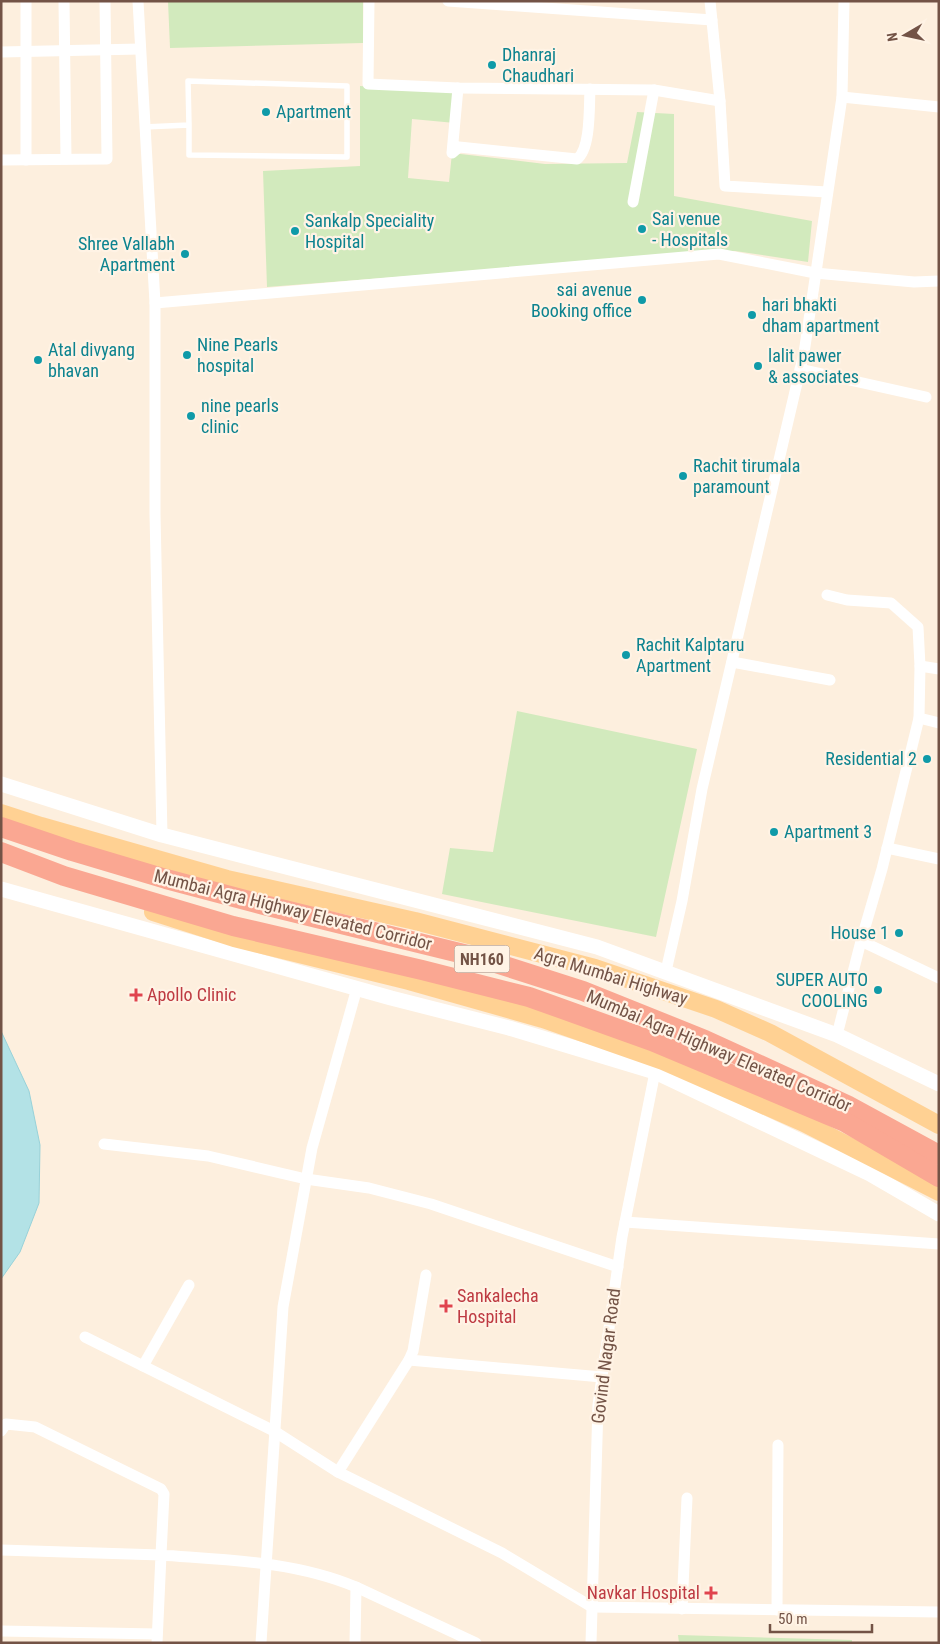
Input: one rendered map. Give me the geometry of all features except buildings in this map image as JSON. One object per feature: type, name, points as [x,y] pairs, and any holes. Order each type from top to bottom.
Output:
[{"type":"highway","name":"Mumbai Agra Highway Elevated Corridor","points":[[1,827],[72,852],[157,876],[264,906],[480,958],[582,991],[705,1040],[847,1105],[939,1156]]},
{"type":"highway","name":"Mumbai Agra Highway Elevated Corridor","points":[[1,852],[64,876],[233,926],[529,997],[652,1041],[845,1122],[939,1177]]},
{"type":"main road","name":"Agra Mumbai Highway","points":[[1,813],[227,879],[415,920],[595,968],[716,1009],[778,1037],[939,1125]]},
{"type":"main road","points":[[1,862],[234,938],[409,981],[543,1019],[663,1061],[804,1123],[939,1192]]},
{"type":"main road","points":[[469,998],[485,938]]},
{"type":"street","points":[[26,1],[26,160]]},
{"type":"street","points":[[64,1],[66,160]]},
{"type":"street","points":[[1,160],[107,159],[105,1]]},
{"type":"street","points":[[138,1],[155,303],[155,514],[162,835]]},
{"type":"street","points":[[369,1],[368,84],[458,88],[654,90],[720,101]]},
{"type":"street","points":[[448,1],[712,20]]},
{"type":"street","points":[[710,1],[720,101],[725,186],[827,192]]},
{"type":"street","points":[[666,972],[682,901],[702,788],[800,369],[842,97],[844,1]]},
{"type":"street","points":[[1,52],[140,49]]},
{"type":"street","points":[[458,88],[452,153],[459,147],[577,159],[581,156],[586,144],[590,89]]},
{"type":"street","points":[[633,202],[654,90]]},
{"type":"street","points":[[842,97],[939,107]]},
{"type":"street","points":[[155,303],[719,254],[816,272],[914,282],[939,281]]},
{"type":"street","points":[[800,369],[926,397]]},
{"type":"street","points":[[827,595],[847,600],[891,603],[918,627],[920,666],[919,718],[887,848],[837,1035]]},
{"type":"street","points":[[732,662],[830,680]]},
{"type":"street","points":[[920,666],[939,669]]},
{"type":"street","points":[[919,718],[939,724]]},
{"type":"street","points":[[1,784],[162,835],[597,947],[837,1035],[939,1084]]},
{"type":"street","points":[[887,848],[939,859]]},
{"type":"street","points":[[1,890],[509,1028],[655,1072],[870,1174],[939,1214]]},
{"type":"street","points":[[861,941],[939,978]]},
{"type":"street","points":[[261,1643],[283,1307],[312,1148],[357,988]]},
{"type":"street","name":"Govind Nagar Road","points":[[591,1643],[598,1405],[625,1222],[655,1072]]},
{"type":"street","points":[[104,1144],[208,1156],[306,1179],[369,1188],[431,1204],[618,1267]]},
{"type":"street","points":[[625,1222],[939,1244]]},
{"type":"street","points":[[338,1472],[410,1360],[426,1275]]},
{"type":"street","points":[[143,1366],[189,1284]]},
{"type":"street","points":[[85,1337],[274,1431],[338,1472],[502,1553],[592,1607],[939,1612]]},
{"type":"street","points":[[410,1360],[602,1377]]},
{"type":"street","points":[[1,1431],[6,1424],[35,1427],[161,1489],[164,1494],[157,1638],[1,1632]]},
{"type":"street","points":[[777,1610],[778,1445]]},
{"type":"street","points":[[682,1608],[687,1498]]},
{"type":"street","points":[[1,1550],[161,1554],[265,1563],[340,1580],[476,1643]]},
{"type":"street","points":[[355,1643],[356,1587]]},
{"type":"lane","points":[[188,81],[346,86],[347,157],[189,155],[189,125],[188,81]]},
{"type":"lane","points":[[144,127],[189,125]]},
{"type":"green space","points":[[168,1],[363,1],[363,43],[170,48]]},
{"type":"green space","points":[[360,86],[458,93],[455,123],[412,119],[408,178],[449,182],[452,153],[545,164],[627,163],[637,112],[674,114],[674,196],[812,221],[808,262],[735,251],[267,287],[263,171],[360,166]]},
{"type":"green space","points":[[517,711],[697,749],[656,937],[442,894],[450,848],[493,852]]},
{"type":"green space","points":[[678,1635],[852,1640],[852,1643],[679,1643]]},
{"type":"water","points":[[1,1031],[29,1091],[40,1145],[39,1203],[20,1252],[1,1279]]},
{"type":"place","name":"Dhanraj Chaudhari","points":[[492,65]]},
{"type":"place","name":"Apartment","points":[[266,112]]},
{"type":"place","name":"Sai venue - Hospitals","points":[[642,229]]},
{"type":"place","name":"Sankalp Speciality Hospital","points":[[295,231]]},
{"type":"place","name":"Shree Vallabh Apartment","points":[[185,254]]},
{"type":"place","name":"sai avenue Booking office","points":[[642,300]]},
{"type":"place","name":"hari bhakti dham apartment","points":[[752,315]]},
{"type":"place","name":"Nine Pearls hospital","points":[[187,355]]},
{"type":"place","name":"Atal divyang bhavan","points":[[38,360]]},
{"type":"place","name":"lalit pawer & associates","points":[[758,366]]},
{"type":"place","name":"nine pearls clinic","points":[[191,416]]},
{"type":"place","name":"Rachit tirumala paramount","points":[[683,476]]},
{"type":"place","name":"Rachit Kalptaru Apartment","points":[[626,655]]},
{"type":"place","name":"Residential 2","points":[[927,759]]},
{"type":"place","name":"Apartment 3","points":[[774,832]]},
{"type":"place","name":"House 1","points":[[899,933]]},
{"type":"place","name":"SUPER AUTO COOLING","points":[[878,990]]},
{"type":"place","name":"Apollo Clinic","points":[[136,995]]},
{"type":"place","name":"Sankalecha Hospital","points":[[446,1306]]},
{"type":"place","name":"Navkar Hospital","points":[[711,1593]]}]
